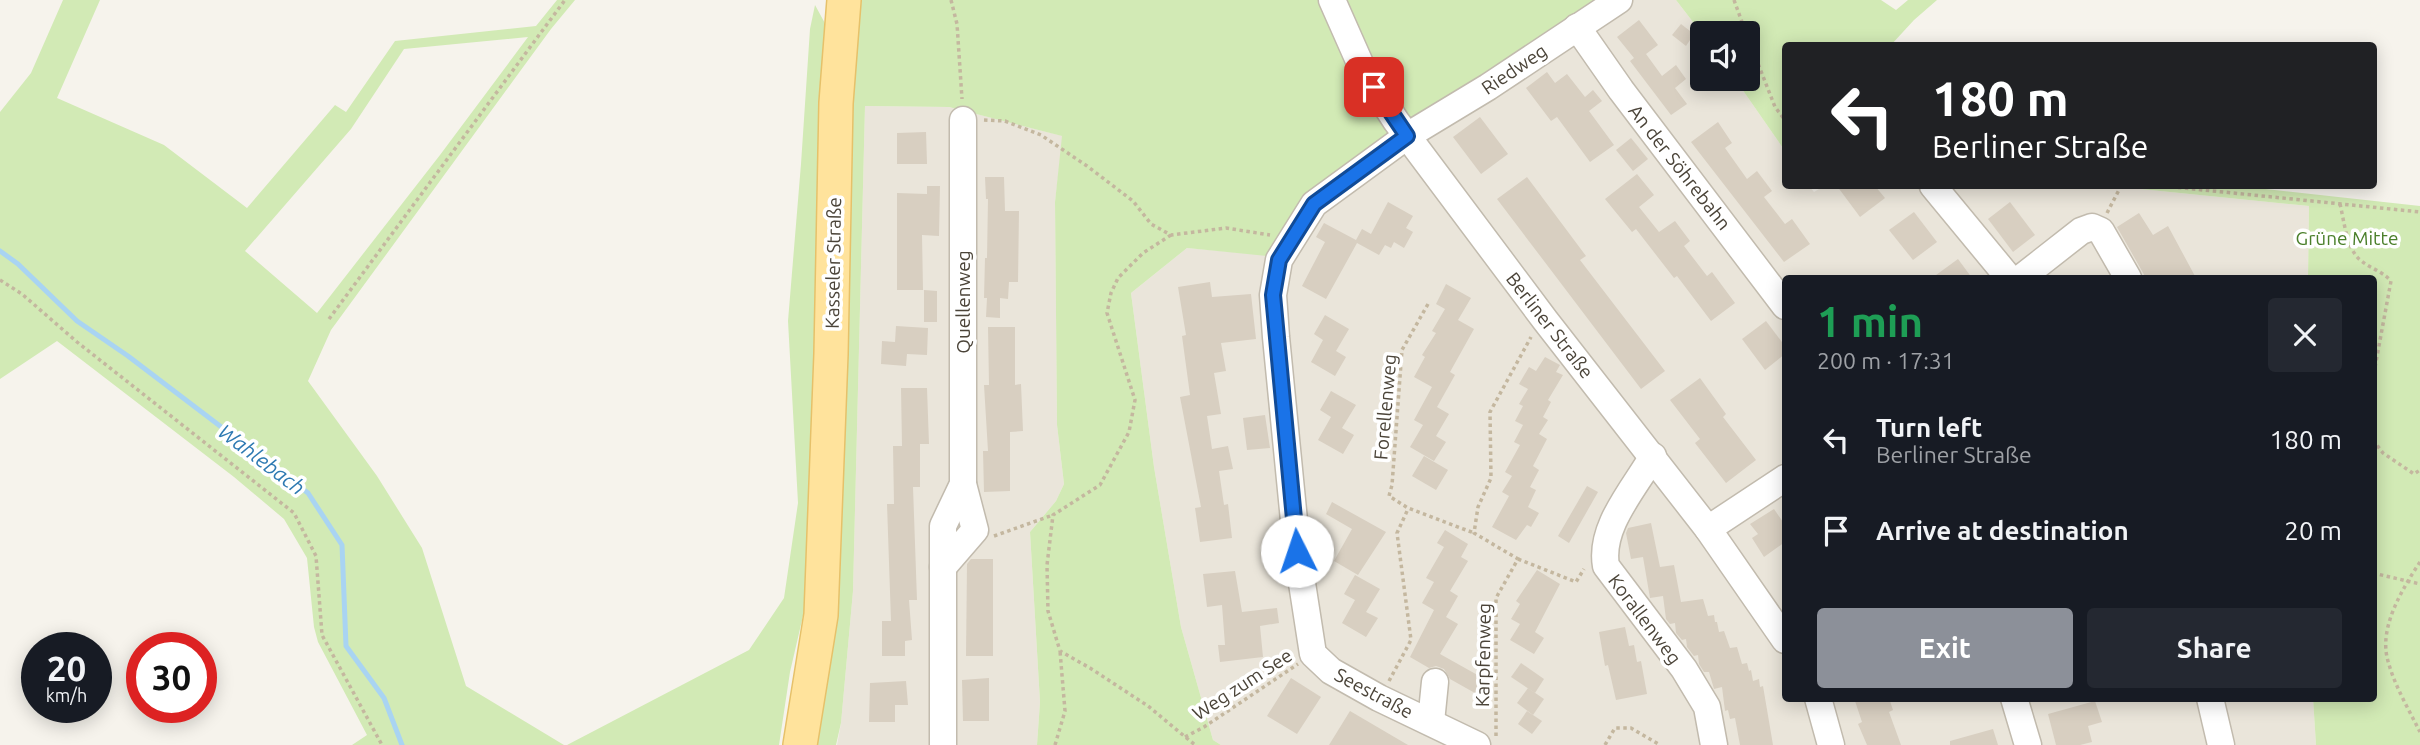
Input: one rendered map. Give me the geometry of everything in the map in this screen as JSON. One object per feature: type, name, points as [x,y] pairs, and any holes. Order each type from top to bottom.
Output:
[{"type":"main road","name":"Kasseler Straße","points":[[800,745],[821,615],[831,354],[836,103],[844,0]]},
{"type":"street","name":"Berliner Straße","points":[[1332,0],[1363,70],[1407,136],[1545,320],[1653,456],[1782,636]]},
{"type":"street","name":"Riedweg","points":[[1407,136],[1488,87],[1619,0]]},
{"type":"street","name":"An der Söhrebahn","points":[[1577,27],[1620,90],[1782,302]]},
{"type":"street","name":"Quellenweg","points":[[963,120],[963,484],[975,530],[965,542]]},
{"type":"street","points":[[1313,654],[1297,551],[1273,295],[1279,260],[1314,204],[1407,136]]},
{"type":"street","points":[[1935,189],[2007,275]]},
{"type":"street","points":[[2025,275],[2081,231],[2092,228],[2101,231],[2125,275]]},
{"type":"street","points":[[1606,542],[1653,456]]},
{"type":"street","points":[[1707,529],[1782,480]]},
{"type":"street","name":"Quellenweg","points":[[943,745],[943,526],[963,484]]},
{"type":"street","points":[[943,566],[965,542]]},
{"type":"street","name":"Korallenweg","points":[[1606,542],[1606,566],[1684,670],[1707,707],[1714,745]]},
{"type":"street","name":"Seestraße","points":[[1313,654],[1331,671],[1379,698],[1477,745]]},
{"type":"street","name":"Seestraße","points":[[1431,722],[1436,682]]},
{"type":"street","points":[[1819,702],[1831,745]]},
{"type":"street","points":[[2015,702],[2028,745]]},
{"type":"street","points":[[2211,702],[2221,745]]},
{"type":"path","points":[[329,319],[565,0]]},
{"type":"path","points":[[951,0],[957,24],[963,120],[1005,121],[1041,135],[1133,201],[1151,224],[1171,235]]},
{"type":"path","points":[[1734,0],[1742,21]]},
{"type":"path","points":[[1760,69],[1775,107],[1782,116]]},
{"type":"path","points":[[2101,231],[2120,189]]},
{"type":"path","points":[[2193,189],[2420,212]]},
{"type":"path","points":[[2340,204],[2356,257],[2383,272],[2391,281],[2377,356]]},
{"type":"path","points":[[965,542],[982,540],[1053,515],[1100,485],[1129,432],[1135,400],[1107,313],[1111,293],[1118,278],[1143,253],[1171,235],[1227,228],[1294,239]]},
{"type":"path","points":[[0,280],[22,294],[77,342],[294,513],[316,556],[323,635],[382,745]]},
{"type":"path","name":"Forellenweg","points":[[1408,508],[1389,496],[1402,350],[1428,304]]},
{"type":"path","points":[[1474,533],[1478,507],[1491,478],[1490,412],[1529,340],[1545,320]]},
{"type":"path","points":[[2377,445],[2383,453],[2414,474],[2420,470]]},
{"type":"path","points":[[1379,698],[1411,640],[1396,533],[1408,508],[1474,533],[1518,559],[1576,582],[1592,557],[1606,542]]},
{"type":"path","points":[[1053,515],[1047,565],[1048,611],[1060,651],[1065,711],[1055,745]]},
{"type":"path","name":"Karpfenweg","points":[[1496,745],[1496,598],[1518,559]]},
{"type":"path","points":[[2420,562],[2407,582],[2389,625],[2387,656],[2401,695],[2420,732]]},
{"type":"path","points":[[2377,574],[2420,584]]},
{"type":"path","points":[[1060,651],[1148,706],[1195,745]]},
{"type":"path","name":"Weg zum See","points":[[1185,737],[1313,654]]},
{"type":"path","points":[[1605,745],[1615,729],[1631,729],[1660,745]]},
{"type":"shaded area","points":[[1606,0],[1676,0],[1692,21],[1690,21],[1690,91],[1743,91],[1782,147],[1782,189],[1812,189],[1814,192],[1819,189],[2141,189],[2309,206],[2308,275],[1782,275],[1782,702],[2313,702],[2316,745],[1221,745],[1213,740],[1181,627],[1154,467],[1131,293],[1187,248],[1267,255]]},
{"type":"shaded area","points":[[865,106],[949,107],[1063,136],[1055,202],[1057,425],[1064,484],[1056,501],[1030,532],[1040,702],[1037,745],[837,745],[853,591]]},
{"type":"green space","points":[[63,0],[100,0],[57,98],[164,145],[247,208],[335,105],[346,112],[395,41],[536,26],[557,0],[575,0],[331,330],[308,381],[377,476],[422,548],[466,686],[564,745],[352,745],[367,735],[318,642],[307,558],[284,519],[234,477],[57,341],[0,379],[0,112],[31,73]],"holes":[[[528,37],[317,313],[245,251],[351,129],[404,49]]]},
{"type":"green space","points":[[858,0],[1606,0],[1267,256],[1187,248],[1131,293],[1154,467],[1181,627],[1213,740],[1221,745],[1037,745],[1040,702],[1030,532],[1056,501],[1064,484],[1057,425],[1055,202],[1062,136],[949,107],[865,106],[853,591],[841,723],[836,745],[815,745],[836,591],[853,48]]},
{"type":"green space","points":[[1676,0],[1881,0],[1896,10],[1908,0],[1937,0],[1894,42],[1782,42],[1782,147],[1743,91],[1760,91],[1760,21],[1692,21]]},
{"type":"green space","points":[[815,5],[827,27],[809,590],[790,672],[779,745],[567,745],[749,650],[784,598],[798,503],[788,321],[810,29]]},
{"type":"green space","name":"Grüne Mitte","points":[[2141,189],[2265,189],[2420,206],[2420,745],[2316,745],[2313,702],[2377,702],[2377,275],[2308,275],[2309,206]]},
{"type":"building","points":[[1639,20],[1658,45],[1646,54],[1662,76],[1676,65],[1686,79],[1675,88],[1687,104],[1671,115],[1630,61],[1634,58],[1617,37]]},
{"type":"building","points":[[1681,24],[1690,31],[1690,40],[1686,46],[1672,35]]},
{"type":"building","points":[[1547,72],[1555,83],[1567,74],[1585,97],[1593,90],[1602,101],[1589,111],[1614,145],[1590,162],[1557,117],[1551,121],[1526,88]]},
{"type":"building","points":[[1480,117],[1508,154],[1481,174],[1453,137]]},
{"type":"building","points":[[1718,122],[1732,143],[1725,148],[1747,179],[1757,171],[1772,191],[1764,197],[1785,224],[1792,219],[1810,244],[1784,262],[1691,142]]},
{"type":"building","points":[[926,132],[927,164],[897,164],[897,133]]},
{"type":"building","points":[[1631,138],[1648,159],[1633,171],[1616,150]]},
{"type":"building","points":[[1637,174],[1654,195],[1639,207],[1659,232],[1675,221],[1690,241],[1684,246],[1707,276],[1712,272],[1735,303],[1711,321],[1677,276],[1674,278],[1636,229],[1632,232],[1605,199]]},
{"type":"building","points":[[985,177],[1004,177],[1005,211],[1019,211],[1018,282],[1009,282],[1008,299],[1000,298],[1000,318],[986,317],[987,298],[984,298],[988,199]]},
{"type":"building","points":[[1527,177],[1586,256],[1580,260],[1665,371],[1641,389],[1497,199]]},
{"type":"building","points":[[927,186],[940,186],[939,236],[922,235],[923,290],[897,290],[897,193],[927,194]]},
{"type":"building","points":[[1839,189],[1878,189],[1885,198],[1860,217]]},
{"type":"building","points":[[1388,202],[1413,216],[1406,228],[1413,232],[1404,248],[1394,242],[1391,248],[1385,245],[1379,255],[1357,243],[1326,299],[1302,286],[1325,242],[1316,237],[1324,223],[1356,240],[1362,229],[1371,234]]},
{"type":"building","points":[[2010,202],[2035,235],[2013,252],[1988,219]]},
{"type":"building","points":[[1914,212],[1937,242],[1913,260],[1889,230]]},
{"type":"building","points":[[2139,213],[2153,235],[2168,226],[2194,275],[2144,275],[2117,227]]},
{"type":"building","points":[[1958,259],[1970,275],[1936,275]]},
{"type":"building","points":[[1210,282],[1212,297],[1251,294],[1256,339],[1221,343],[1226,371],[1214,373],[1221,414],[1207,416],[1212,449],[1228,446],[1233,469],[1219,471],[1224,505],[1228,504],[1232,538],[1200,542],[1195,508],[1201,507],[1180,397],[1190,395],[1182,336],[1186,335],[1178,287]]},
{"type":"building","points":[[1446,284],[1471,298],[1458,320],[1474,329],[1450,372],[1455,375],[1437,407],[1449,414],[1436,436],[1446,442],[1434,461],[1410,447],[1423,425],[1414,420],[1432,387],[1414,377],[1425,357],[1422,355],[1436,333],[1432,331],[1445,309],[1436,304]]},
{"type":"building","points":[[924,290],[937,291],[937,322],[924,322]]},
{"type":"building","points":[[1325,315],[1349,329],[1336,351],[1346,357],[1335,376],[1311,362],[1323,340],[1314,334]]},
{"type":"building","points":[[1766,321],[1782,342],[1782,356],[1765,370],[1742,339]]},
{"type":"building","points":[[896,326],[928,328],[927,355],[907,354],[906,366],[881,364],[882,341],[895,342]]},
{"type":"building","points":[[988,327],[1015,327],[1015,385],[1021,384],[1023,431],[1010,432],[1010,491],[984,492],[983,451],[988,451],[984,385],[989,385]]},
{"type":"building","points":[[1545,357],[1560,365],[1556,372],[1563,375],[1548,400],[1551,402],[1543,417],[1548,420],[1539,434],[1547,439],[1533,466],[1539,470],[1530,487],[1536,490],[1528,507],[1539,513],[1531,527],[1527,525],[1516,540],[1492,527],[1509,496],[1502,492],[1512,476],[1505,472],[1520,445],[1514,442],[1523,425],[1515,421],[1523,406],[1519,404],[1528,389],[1519,384],[1529,367],[1536,371]]},
{"type":"building","points":[[1700,378],[1726,414],[1723,417],[1756,460],[1726,483],[1695,443],[1700,439],[1670,400]]},
{"type":"building","points":[[901,388],[927,388],[929,444],[920,444],[920,487],[913,487],[917,600],[909,600],[912,640],[905,641],[905,656],[882,656],[882,621],[891,621],[887,504],[894,504],[893,446],[902,446]]},
{"type":"building","points":[[1331,391],[1356,405],[1342,428],[1354,435],[1343,454],[1318,440],[1331,417],[1320,410]]},
{"type":"building","points":[[1265,415],[1270,448],[1247,450],[1243,418]]},
{"type":"building","points":[[1424,456],[1448,470],[1436,490],[1412,476]]},
{"type":"building","points":[[1587,486],[1598,492],[1569,543],[1558,536]]},
{"type":"building","points":[[1332,502],[1386,532],[1358,575],[1334,561],[1352,529],[1326,514]]},
{"type":"building","points":[[1774,509],[1782,521],[1782,544],[1764,557],[1752,538],[1758,534],[1750,524]]},
{"type":"building","points":[[1651,523],[1660,567],[1674,565],[1681,602],[1703,599],[1708,616],[1714,615],[1719,632],[1724,631],[1730,648],[1737,647],[1742,664],[1747,663],[1749,671],[1751,670],[1753,681],[1759,679],[1760,687],[1763,686],[1773,745],[1740,745],[1735,718],[1730,719],[1728,710],[1725,711],[1722,687],[1714,689],[1709,672],[1704,672],[1699,664],[1698,655],[1694,656],[1687,647],[1686,639],[1682,640],[1676,633],[1675,623],[1670,624],[1666,619],[1663,596],[1650,598],[1643,557],[1631,559],[1626,533],[1628,528]]},
{"type":"building","points":[[1445,530],[1468,544],[1461,557],[1468,561],[1450,591],[1458,596],[1446,617],[1458,624],[1440,654],[1490,682],[1482,697],[1450,679],[1444,669],[1436,666],[1429,668],[1410,657],[1434,610],[1422,603],[1434,582],[1426,578],[1444,547],[1437,543]]},
{"type":"building","points":[[971,559],[993,559],[993,656],[966,656],[967,564]]},
{"type":"building","points":[[1537,570],[1560,584],[1535,632],[1544,638],[1534,654],[1510,640],[1520,624],[1511,619],[1520,604],[1516,601]]},
{"type":"building","points":[[1235,571],[1242,612],[1277,608],[1279,623],[1260,626],[1263,657],[1220,662],[1218,645],[1225,645],[1222,605],[1207,607],[1203,574]]},
{"type":"building","points":[[1355,575],[1380,589],[1366,612],[1378,618],[1366,637],[1342,623],[1355,600],[1344,594]]},
{"type":"building","points":[[1625,627],[1629,646],[1634,645],[1637,662],[1641,661],[1647,694],[1616,700],[1608,665],[1605,666],[1599,632]]},
{"type":"building","points":[[1521,663],[1544,679],[1535,693],[1511,677]]},
{"type":"building","points":[[989,678],[989,721],[963,721],[962,680]]},
{"type":"building","points":[[1291,678],[1321,697],[1297,734],[1267,716]]},
{"type":"building","points":[[906,681],[908,705],[895,705],[895,722],[869,722],[870,683]]},
{"type":"building","points":[[1528,688],[1544,699],[1533,715],[1517,703]]},
{"type":"building","points":[[1855,702],[1890,702],[1893,710],[1889,712],[1901,745],[1867,745],[1858,724],[1862,722]]},
{"type":"building","points":[[2095,702],[2102,722],[2088,726],[2092,742],[2056,745],[2048,714]]},
{"type":"building","points":[[1350,711],[1408,745],[1329,745]]},
{"type":"building","points":[[1527,711],[1542,721],[1532,734],[1518,724]]},
{"type":"building","points":[[1993,729],[1998,745],[1950,745],[1950,741]]},
{"type":"waterway","name":"Wahlebach","points":[[0,251],[18,264],[77,321],[128,356],[308,493],[342,545],[346,646],[384,698],[402,745]]},
{"type":"route","points":[[1297,551],[1273,295],[1279,260],[1314,204],[1407,136],[1374,87]]}]
